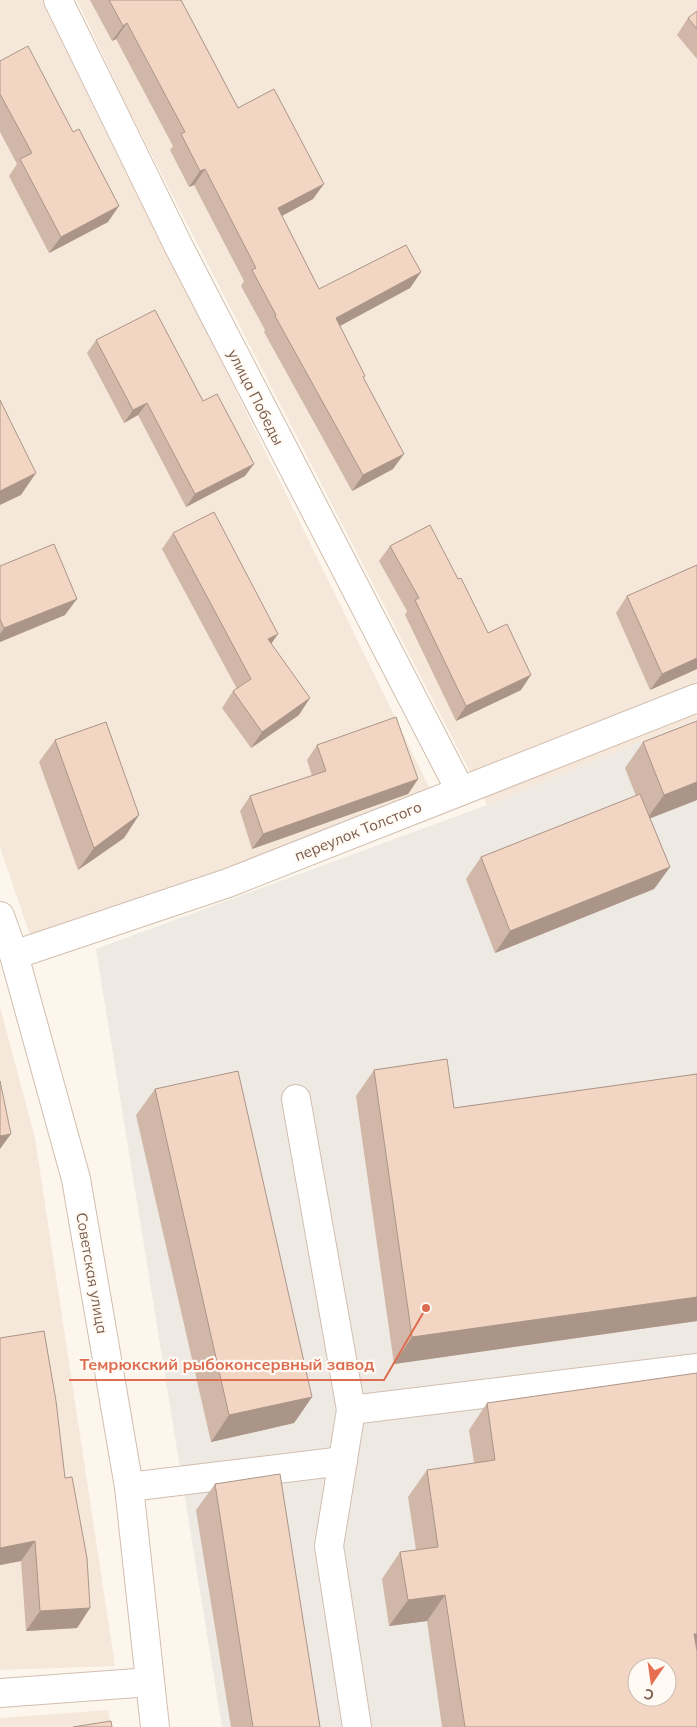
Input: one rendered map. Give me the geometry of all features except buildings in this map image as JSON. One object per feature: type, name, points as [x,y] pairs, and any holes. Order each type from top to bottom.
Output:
[{"type":"street","name":"улица Победы","points":[[58,0],[179,247],[460,790]]},
{"type":"street","name":"переулок Толстого","points":[[14,955],[228,883],[697,698]]},
{"type":"street","name":"Советская улица","points":[[0,916],[14,955],[76,1179],[129,1487],[155,1727]]},
{"type":"street","points":[[296,1099],[351,1410],[328,1546],[357,1727]]},
{"type":"street","points":[[351,1410],[697,1368]]},
{"type":"street","points":[[129,1487],[342,1460]]},
{"type":"street","points":[[0,1693],[150,1682]]},
{"type":"shaded area","points":[[0,0],[45,0],[431,791],[252,864],[30,935],[0,847]]},
{"type":"shaded area","points":[[77,0],[697,0],[697,719],[487,805],[131,115]]},
{"type":"shaded area","points":[[697,719],[697,1727],[222,1727],[96,949],[487,805]]},
{"type":"shaded area","points":[[0,1007],[35,1138],[115,1666],[0,1670]]},
{"type":"shaded area","points":[[108,1710],[111,1727],[0,1727],[0,1718]]},
{"type":"place","name":"Темрюкский рыбоконсервный завод","points":[[426,1308]]}]
